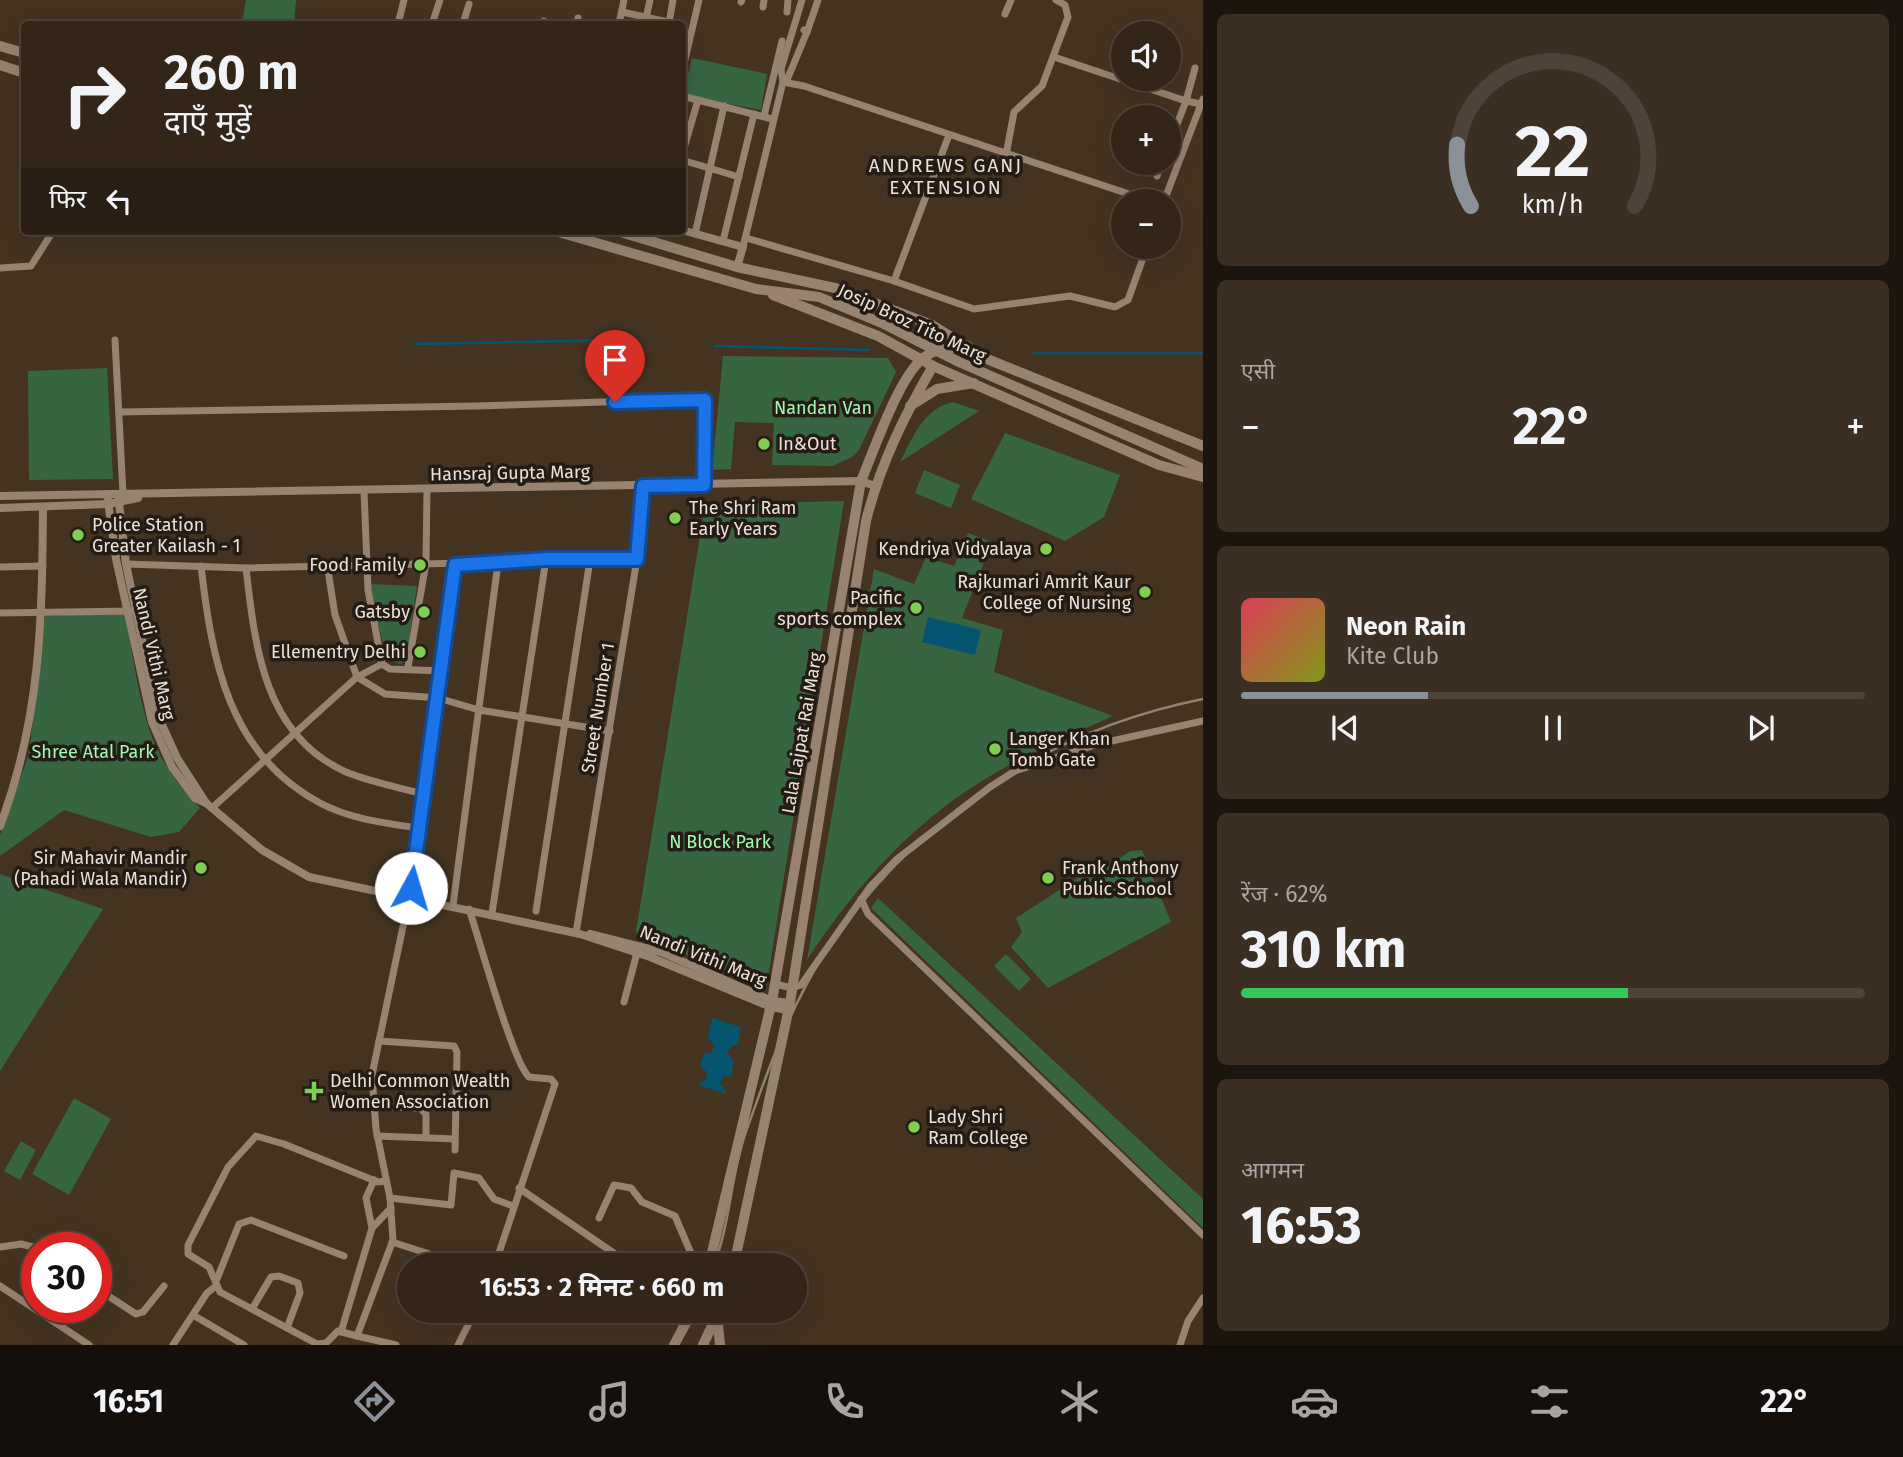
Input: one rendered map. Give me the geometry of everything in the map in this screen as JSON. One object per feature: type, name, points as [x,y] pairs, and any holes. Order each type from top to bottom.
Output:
[{"type":"main road","points":[[0,46],[21,52]]},
{"type":"main road","points":[[0,65],[21,72]]},
{"type":"main road","name":"Josip Broz Tito Marg","points":[[569,235],[756,289],[819,297],[1203,469]]},
{"type":"main road","name":"Josip Broz Tito Marg","points":[[630,235],[737,267],[835,288],[912,316],[987,359],[1203,446]]},
{"type":"main road","points":[[756,289],[899,347],[933,366],[1160,465],[1203,477]]},
{"type":"main road","points":[[899,347],[912,316]]},
{"type":"main road","points":[[921,359],[939,350],[968,346]]},
{"type":"main road","points":[[899,347],[906,358],[908,377]]},
{"type":"main road","name":"Lala Lajpat Rai Marg","points":[[712,1253],[775,984],[861,481],[908,377],[921,359]]},
{"type":"main road","name":"Lala Lajpat Rai Marg","points":[[737,1253],[789,1007],[866,521],[874,486],[907,408],[933,366]]},
{"type":"main road","points":[[907,408],[937,389],[974,383]]},
{"type":"main road","points":[[802,826],[817,829]]},
{"type":"main road","points":[[798,852],[813,853]]},
{"type":"main road","points":[[676,1344],[686,1323]]},
{"type":"main road","points":[[703,1345],[713,1323]]},
{"type":"main road","points":[[719,1323],[720,1345]]},
{"type":"street","points":[[399,21],[404,0]]},
{"type":"street","points":[[433,21],[440,0]]},
{"type":"street","points":[[620,21],[624,0]]},
{"type":"street","points":[[646,18],[650,0]]},
{"type":"street","points":[[673,0],[673,21]]},
{"type":"street","points":[[686,56],[699,0]]},
{"type":"street","points":[[787,12],[789,0]]},
{"type":"street","points":[[785,81],[781,69],[787,44],[796,27],[802,0]]},
{"type":"street","points":[[768,117],[807,32],[818,0]]},
{"type":"street","points":[[1004,14],[1011,0]]},
{"type":"street","points":[[1006,155],[1014,112],[1042,86],[1068,17],[1065,5],[1056,0]]},
{"type":"street","points":[[464,21],[469,4]]},
{"type":"street","points":[[622,12],[660,21]]},
{"type":"street","points":[[686,27],[693,28]]},
{"type":"street","points":[[796,27],[807,32]]},
{"type":"street","points":[[737,267],[745,242],[782,41]]},
{"type":"street","points":[[1054,57],[1185,101],[1202,102],[1199,125],[1170,189]]},
{"type":"street","points":[[1181,112],[1195,68]]},
{"type":"street","points":[[785,81],[1112,189]]},
{"type":"street","points":[[686,97],[768,117]]},
{"type":"street","points":[[686,149],[698,100]]},
{"type":"street","points":[[695,234],[724,106]]},
{"type":"street","points":[[723,241],[754,114]]},
{"type":"street","points":[[894,281],[949,135]]},
{"type":"street","points":[[686,162],[739,177]]},
{"type":"street","points":[[686,231],[723,241],[745,242],[894,281],[974,309],[1070,296],[1115,307],[1128,300],[1143,259]]},
{"type":"street","points":[[0,268],[31,266],[50,235]]},
{"type":"street","points":[[115,340],[120,497]]},
{"type":"street","points":[[119,412],[699,399],[706,404],[704,485]]},
{"type":"street","name":"Hansraj Gupta Marg","points":[[0,508],[43,507],[144,496],[861,481],[874,486]]},
{"type":"street","name":"Street Number 1","points":[[578,934],[637,559],[643,486]]},
{"type":"street","points":[[408,667],[426,563],[427,490]]},
{"type":"street","points":[[364,491],[368,590],[382,664],[390,669],[408,667],[442,671]]},
{"type":"street","name":"Hansraj Gupta Marg","points":[[0,496],[107,499]]},
{"type":"street","name":"Nandi Vithi Marg","points":[[120,497],[132,611],[146,699],[159,740],[181,781],[195,798],[209,806],[262,850],[309,877],[492,913],[638,949],[771,1004],[789,1007]]},
{"type":"street","name":"Nandi Vithi Marg","points":[[107,499],[132,611]]},
{"type":"street","points":[[0,826],[28,736],[36,692],[43,612],[43,507]]},
{"type":"street","points":[[126,564],[246,568],[327,564],[455,565],[546,559],[637,559]]},
{"type":"street","points":[[492,913],[524,718],[546,559]]},
{"type":"street","points":[[536,911],[544,844],[567,725],[590,560]]},
{"type":"street","points":[[453,905],[498,563]]},
{"type":"street","points":[[327,564],[335,615],[357,677],[386,694],[438,698],[479,710],[610,731]]},
{"type":"street","points":[[358,1336],[392,1242],[390,1198],[377,1136],[372,1075],[410,897],[455,565]]},
{"type":"street","points":[[0,567],[43,566]]},
{"type":"street","points":[[201,566],[208,628],[229,701],[248,741],[294,785],[320,803],[363,819],[418,828]]},
{"type":"street","points":[[246,568],[254,639],[267,689],[293,734],[313,752],[348,773],[423,794]]},
{"type":"street","points":[[0,613],[132,611]]},
{"type":"street","points":[[209,806],[357,677],[382,664]]},
{"type":"street","points":[[775,984],[792,988],[801,985],[861,899],[897,859],[1015,771],[1098,744],[1203,721]]},
{"type":"street","points":[[861,899],[868,914],[1203,1235]]},
{"type":"street","points":[[469,908],[509,1027],[515,1057],[529,1077],[551,1079],[555,1084],[499,1253]]},
{"type":"street","points":[[624,1002],[638,949]]},
{"type":"street","points":[[379,1041],[454,1046],[457,1052],[455,1150]]},
{"type":"street","points":[[373,1106],[420,1108],[426,1114],[426,1138]]},
{"type":"street","points":[[386,1181],[374,1180],[284,1144],[256,1136],[228,1167],[188,1245],[188,1254],[209,1267],[220,1292],[321,1345],[333,1333],[341,1332],[396,1345]]},
{"type":"street","points":[[377,1136],[455,1139]]},
{"type":"street","points":[[390,1198],[451,1205],[454,1173],[479,1178],[494,1199],[513,1206]]},
{"type":"street","points":[[372,1228],[366,1198],[374,1180]]},
{"type":"street","points":[[599,1218],[614,1185],[631,1188],[642,1202],[676,1216],[691,1253]]},
{"type":"street","points":[[519,1188],[614,1253]]},
{"type":"street","points":[[341,1332],[372,1228],[391,1208]]},
{"type":"street","points":[[173,1345],[207,1293],[217,1283],[239,1224],[244,1221],[251,1220],[344,1256]]},
{"type":"street","points":[[392,1242],[426,1253]]},
{"type":"street","points":[[0,1247],[21,1244]]},
{"type":"street","points":[[251,1310],[271,1277],[279,1276],[298,1283],[300,1293],[287,1328]]},
{"type":"street","points":[[0,1286],[89,1345]]},
{"type":"street","points":[[112,1298],[136,1314],[143,1312],[164,1286]]},
{"type":"street","points":[[1181,1345],[1182,1333],[1203,1298]]},
{"type":"street","points":[[193,1315],[244,1345]]},
{"type":"street","points":[[457,1345],[469,1323]]},
{"type":"green space","points":[[246,0],[296,0],[294,21],[242,21]]},
{"type":"green space","points":[[692,58],[767,74],[761,110],[686,96]]},
{"type":"green space","name":"Nandan Van","points":[[723,356],[888,358],[896,372],[859,450],[852,457],[833,466],[772,465],[774,423],[735,422],[731,469],[712,470]]},
{"type":"green space","points":[[107,368],[113,479],[29,480],[28,371]]},
{"type":"green space","points":[[953,402],[979,411],[900,462],[926,417]]},
{"type":"green space","points":[[1005,433],[1120,475],[1104,517],[1065,541],[971,499]]},
{"type":"green space","points":[[924,470],[960,485],[951,508],[915,493]]},
{"type":"green space","name":"N Block Park","points":[[844,501],[766,990],[636,932],[705,505]]},
{"type":"green space","points":[[968,533],[992,542],[962,618],[1003,630],[994,672],[1113,716],[1011,764],[941,810],[915,831],[868,879],[807,960],[874,569],[914,584],[926,557],[954,566]]},
{"type":"green space","points":[[368,584],[417,586],[406,661],[400,664],[387,659]]},
{"type":"green space","name":"Shree Atal Park","points":[[125,613],[138,684],[152,736],[172,774],[200,808],[179,832],[151,837],[64,810],[0,856],[0,835],[29,754],[45,616]]},
{"type":"green space","points":[[1142,850],[1171,922],[1048,988],[1011,947],[1022,932],[1016,918],[1087,872],[1092,878],[1130,851]]},
{"type":"green space","points":[[0,874],[103,909],[0,1071]]},
{"type":"green space","points":[[878,898],[1203,1199],[1203,1228],[871,908]]},
{"type":"green space","points":[[1006,954],[1031,979],[1019,991],[994,966]]},
{"type":"green space","points":[[74,1098],[111,1119],[69,1195],[32,1174]]},
{"type":"green space","points":[[21,1141],[36,1150],[20,1180],[4,1171]]},
{"type":"water","points":[[928,617],[981,630],[975,655],[922,642]]},
{"type":"water","points":[[712,1018],[741,1027],[737,1046],[732,1046],[727,1053],[734,1061],[731,1076],[724,1076],[720,1083],[727,1094],[698,1085],[707,1078],[706,1071],[700,1067],[704,1053],[710,1053],[715,1046],[708,1038]]},
{"type":"waterway","points":[[415,344],[618,340]]},
{"type":"waterway","points":[[715,346],[869,350]]},
{"type":"waterway","points":[[1034,353],[1203,353]]},
{"type":"railway","points":[[718,1253],[742,1143],[789,1020],[820,961],[855,911],[894,866],[938,825],[984,790],[1035,759],[1088,734],[1144,714],[1203,699]]},
{"type":"railway","points":[[678,1345],[690,1323]]},
{"type":"place","name":"In&Out","points":[[764,444]]},
{"type":"place","name":"The Shri Ram Early Years","points":[[675,518]]},
{"type":"place","name":"Police Station Greater Kailash - 1","points":[[78,535]]},
{"type":"place","name":"Kendriya Vidyalaya","points":[[1046,549]]},
{"type":"place","name":"Food Family","points":[[420,565]]},
{"type":"place","name":"Rajkumari Amrit Kaur College of Nursing","points":[[1145,592]]},
{"type":"place","name":"Pacific sports complex","points":[[916,608]]},
{"type":"place","name":"Gatsby","points":[[424,612]]},
{"type":"place","name":"Ellementry Delhi","points":[[420,652]]},
{"type":"place","name":"Langer Khan Tomb Gate","points":[[995,749]]},
{"type":"place","name":"Sir Mahavir Mandir (Pahadi Wala Mandir)","points":[[201,868]]},
{"type":"place","name":"Frank Anthony Public School","points":[[1048,878]]},
{"type":"place","name":"Delhi Common Wealth Women Association","points":[[314,1091]]},
{"type":"place","name":"Lady Shri Ram College","points":[[914,1127]]},
{"type":"district","name":"ANDREWS GANJ EXTENSION","points":[[946,176]]},
{"type":"route","points":[[411,888],[455,565],[546,559],[637,559],[643,486],[704,485],[705,400],[615,402]]}]
